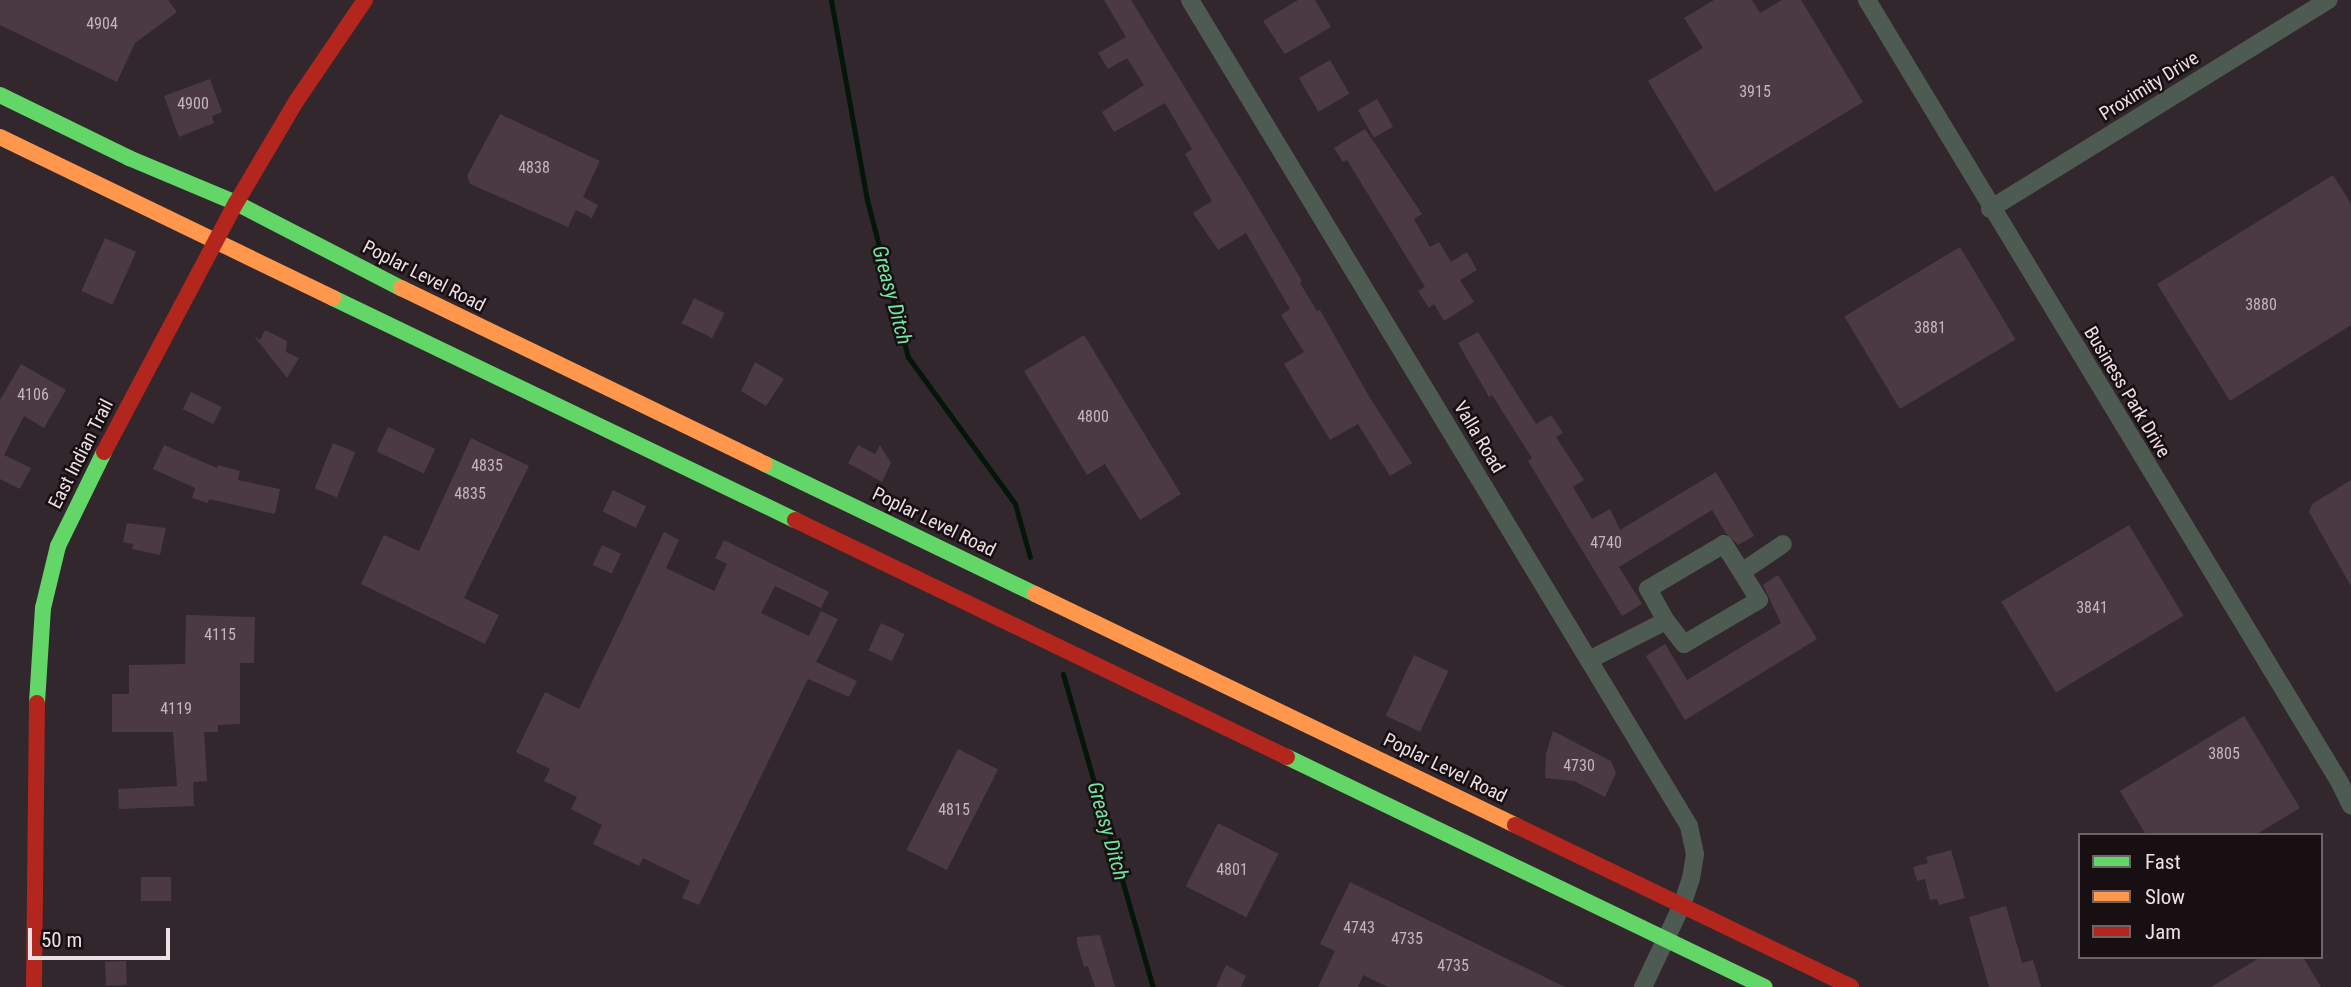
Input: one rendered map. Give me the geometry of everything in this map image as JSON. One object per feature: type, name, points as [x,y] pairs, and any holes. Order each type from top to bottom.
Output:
[{"type":"main road","name":"East Indian Trail","points":[[34,987],[37,672],[43,608],[58,546],[85,488],[236,203],[297,100],[365,0]]},
{"type":"main road","name":"Poplar Level Road","points":[[0,95],[129,158],[236,203],[440,308],[1851,987]]},
{"type":"main road","points":[[0,137],[1765,987]]},
{"type":"street","name":"Valla Road","points":[[1190,0],[1689,827],[1695,854],[1682,905],[1643,987]]},
{"type":"street","name":"Business Park Drive","points":[[1867,0],[1990,209],[2340,783],[2351,806]]},
{"type":"street","name":"Proximity Drive","points":[[1990,209],[2329,0]]},
{"type":"street","points":[[1724,544],[1743,570],[1759,600],[1684,644],[1666,621],[1648,589],[1724,544]]},
{"type":"street","points":[[1743,570],[1783,544]]},
{"type":"street","points":[[1589,660],[1666,621]]},
{"type":"building","points":[[0,0],[168,0],[177,12],[135,43],[117,82],[0,25]]},
{"type":"building","points":[[1104,0],[1131,0],[1251,195],[1302,281],[1300,283],[1317,311],[1320,310],[1370,398],[1412,463],[1390,476],[1358,424],[1330,440],[1284,364],[1304,352],[1281,315],[1290,309],[1246,233],[1218,250],[1193,213],[1212,201],[1185,154],[1192,149],[1165,103],[1114,132],[1102,112],[1144,85],[1127,58],[1108,69],[1098,53],[1126,37]]},
{"type":"building","points":[[1298,0],[1315,0],[1331,27],[1285,54],[1263,21]]},
{"type":"building","points":[[1714,0],[1752,0],[1760,13],[1782,0],[1801,0],[1863,102],[1715,192],[1648,81],[1703,48],[1684,18]]},
{"type":"building","points":[[1330,60],[1350,94],[1318,112],[1299,78]]},
{"type":"building","points":[[210,79],[222,112],[212,116],[214,123],[179,137],[164,96]]},
{"type":"building","points":[[1377,99],[1393,127],[1374,138],[1358,110]]},
{"type":"building","points":[[500,114],[600,161],[583,197],[598,205],[592,218],[576,210],[568,227],[470,184],[467,176]]},
{"type":"building","points":[[1365,129],[1422,214],[1414,219],[1430,247],[1439,242],[1451,262],[1467,252],[1477,270],[1460,280],[1474,302],[1444,321],[1434,304],[1429,308],[1418,291],[1425,287],[1347,160],[1343,162],[1334,148]]},
{"type":"building","points":[[2333,175],[2351,204],[2351,325],[2230,401],[2157,284]]},
{"type":"building","points":[[105,238],[136,252],[112,305],[81,291]]},
{"type":"building","points":[[1960,247],[2016,340],[1900,409],[1844,317]]},
{"type":"building","points":[[694,298],[725,313],[712,338],[682,323]]},
{"type":"building","points":[[265,330],[287,341],[286,352],[299,358],[287,378],[254,336],[260,340]]},
{"type":"building","points":[[1478,332],[1536,424],[1551,415],[1563,433],[1556,437],[1584,480],[1573,487],[1592,519],[1610,509],[1620,530],[1716,472],[1754,536],[1738,545],[1726,533],[1712,510],[1619,567],[1642,604],[1622,616],[1528,461],[1532,458],[1492,395],[1489,397],[1458,343]]},
{"type":"building","points":[[1084,335],[1181,494],[1140,520],[1105,464],[1087,475],[1024,371]]},
{"type":"building","points":[[755,362],[784,379],[766,406],[741,391]]},
{"type":"building","points":[[21,364],[66,390],[44,428],[24,416],[4,455],[31,468],[20,489],[0,479],[0,400]]},
{"type":"building","points":[[191,392],[222,407],[213,424],[183,409]]},
{"type":"building","points":[[388,427],[435,449],[424,473],[377,451]]},
{"type":"building","points":[[471,438],[529,466],[464,598],[499,615],[485,644],[361,584],[384,535],[419,551]]},
{"type":"building","points":[[333,443],[355,452],[337,497],[315,488]]},
{"type":"building","points":[[164,445],[217,468],[218,465],[240,471],[238,480],[280,489],[275,514],[209,499],[208,503],[192,498],[195,488],[153,469]]},
{"type":"building","points":[[858,445],[875,454],[880,445],[891,463],[882,482],[848,463]]},
{"type":"building","points":[[2351,480],[2351,586],[2309,512],[2312,504]]},
{"type":"building","points":[[613,490],[646,506],[636,528],[602,512]]},
{"type":"building","points":[[127,523],[166,528],[160,555],[132,549],[133,544],[123,542]]},
{"type":"building","points":[[2129,525],[2184,616],[2056,693],[2001,602]]},
{"type":"building","points":[[664,532],[679,540],[666,568],[714,591],[727,564],[715,558],[724,540],[829,592],[821,608],[775,586],[761,613],[809,636],[821,611],[838,619],[816,662],[857,681],[849,697],[808,679],[699,905],[682,898],[690,881],[643,858],[639,866],[593,844],[602,825],[571,809],[577,797],[544,781],[550,769],[516,752],[545,692],[579,709]]},
{"type":"building","points":[[602,545],[621,554],[612,574],[593,565]]},
{"type":"building","points":[[1778,575],[1817,639],[1685,720],[1646,656],[1665,644],[1687,680],[1781,623],[1763,585]]},
{"type":"building","points":[[186,615],[255,617],[254,663],[240,663],[240,724],[218,725],[218,732],[204,732],[207,781],[193,782],[194,806],[119,809],[118,789],[177,786],[173,732],[112,732],[112,694],[129,694],[129,665],[185,664]]},
{"type":"building","points":[[881,623],[905,634],[892,661],[868,650]]},
{"type":"building","points":[[1414,655],[1448,671],[1420,732],[1386,716]]},
{"type":"building","points":[[2244,716],[2300,808],[2258,833],[2145,833],[2120,791]]},
{"type":"building","points":[[1553,731],[1611,761],[1616,773],[1605,797],[1574,781],[1545,778],[1546,754]]},
{"type":"building","points":[[958,749],[998,769],[947,870],[907,850]]},
{"type":"building","points":[[1218,823],[1279,854],[1246,917],[1186,886]]},
{"type":"building","points":[[1951,850],[1965,898],[1939,905],[1937,899],[1930,900],[1925,879],[1917,881],[1913,867],[1928,863],[1926,857]]},
{"type":"building","points":[[141,877],[171,877],[171,901],[141,901]]},
{"type":"building","points":[[1350,882],[1565,987],[1388,987],[1363,975],[1358,987],[1318,987],[1335,951],[1320,944]]},
{"type":"building","points":[[2006,906],[2022,963],[2033,960],[2041,987],[1989,987],[1969,917]]},
{"type":"building","points":[[1100,935],[1115,987],[1095,987],[1088,966],[1084,967],[1077,943],[1077,937]]},
{"type":"building","points":[[2258,959],[2304,959],[2321,987],[2211,987]]},
{"type":"building","points":[[126,961],[127,985],[106,986],[105,962]]},
{"type":"building","points":[[1226,965],[1246,976],[1241,987],[1216,987]]},
{"type":"waterway","name":"Greasy Ditch","points":[[831,0],[867,200],[908,357],[1015,504],[1030,557]]},
{"type":"waterway","name":"Greasy Ditch","points":[[1063,674],[1153,987]]},
{"type":"traffic: fast","points":[[0,95],[129,158],[236,203],[401,288]]},
{"type":"traffic: fast","points":[[333,298],[795,520]]},
{"type":"traffic: fast","points":[[37,703],[43,608],[58,546],[104,452]]},
{"type":"traffic: fast","points":[[765,464],[1035,594]]},
{"type":"traffic: fast","points":[[1287,757],[1765,987]]},
{"type":"traffic: slow","points":[[0,137],[333,298]]},
{"type":"traffic: slow","points":[[401,288],[765,464]]},
{"type":"traffic: slow","points":[[1035,594],[1515,825]]},
{"type":"traffic: jam","points":[[104,452],[236,203],[297,100],[365,0]]},
{"type":"traffic: jam","points":[[795,520],[1287,757]]},
{"type":"traffic: jam","points":[[34,987],[37,703]]},
{"type":"traffic: jam","points":[[1515,825],[1851,987]]}]
